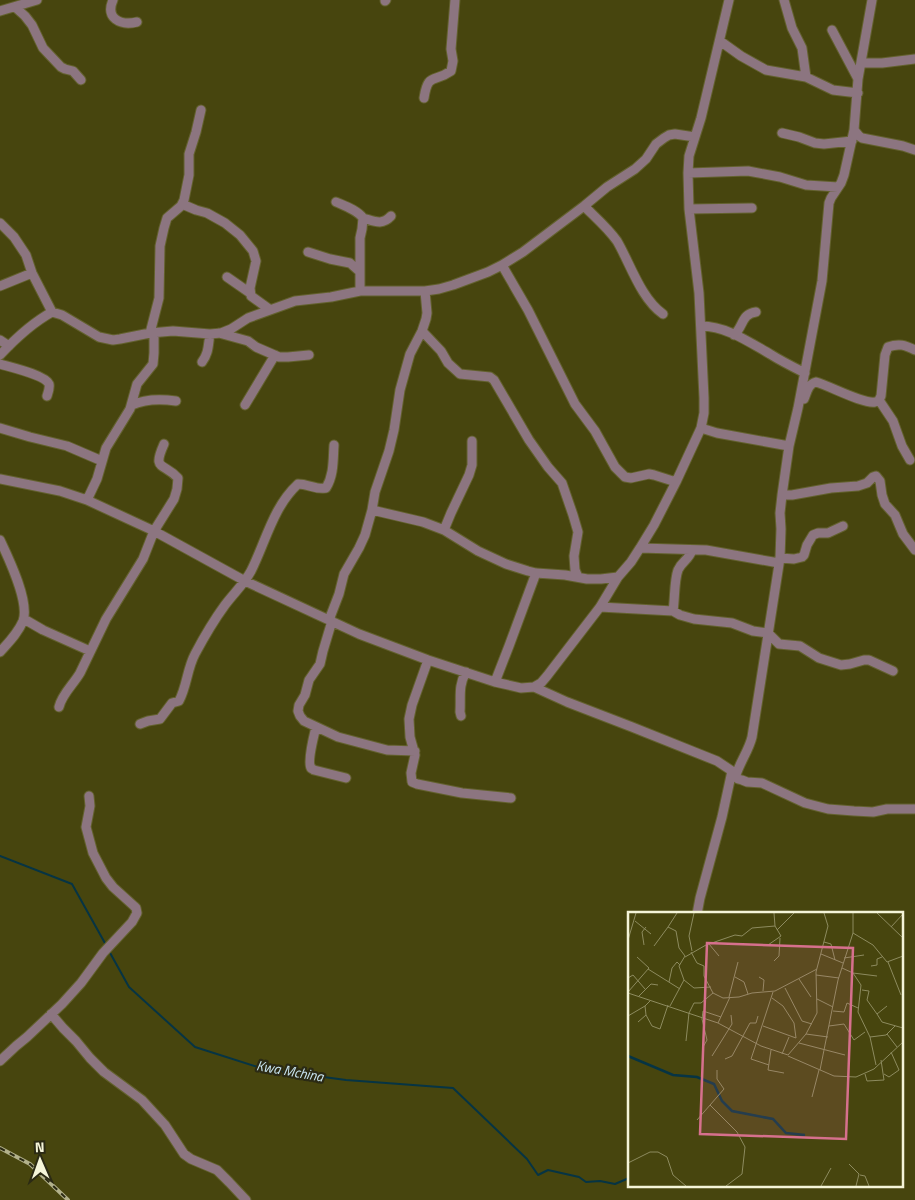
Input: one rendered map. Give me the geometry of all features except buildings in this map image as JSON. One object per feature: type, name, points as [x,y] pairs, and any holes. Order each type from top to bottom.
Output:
[{"type":"street","points":[[113,0],[111,8],[115,19],[125,24],[136,22]]},
{"type":"street","points":[[424,98],[428,82],[451,71],[455,0]]},
{"type":"street","points":[[0,479],[87,500],[154,531],[246,580],[358,634],[495,682],[521,688],[534,687],[541,683],[600,607],[618,577],[640,548],[676,482],[701,428],[704,398],[701,326],[689,209],[689,156],[701,118],[728,0]]},
{"type":"street","points":[[784,0],[794,34],[802,48],[806,77]]},
{"type":"street","points":[[697,912],[734,773],[752,737],[779,560],[780,514],[789,446],[822,281],[829,203],[844,175],[852,141],[858,79],[872,0]]},
{"type":"street","points":[[0,11],[33,1]]},
{"type":"street","points":[[16,7],[32,25],[43,48],[61,67],[73,71],[81,80]]},
{"type":"street","points":[[832,30],[858,79]]},
{"type":"street","points":[[720,41],[766,70],[806,77],[833,90],[858,93]]},
{"type":"street","points":[[861,63],[882,63],[915,59]]},
{"type":"street","points":[[87,500],[97,480],[109,441],[132,405],[137,384],[153,364],[152,333],[159,298],[160,246],[167,218],[184,200],[189,175],[189,154],[201,110]]},
{"type":"street","points":[[854,130],[862,138],[915,150]]},
{"type":"street","points":[[782,133],[815,143],[852,141]]},
{"type":"street","points":[[214,334],[231,329],[248,318],[269,309],[295,301],[360,291],[425,291],[453,285],[488,272],[522,252],[635,168],[646,159],[656,144],[669,134],[694,137]]},
{"type":"street","points":[[688,174],[748,171],[780,177],[806,185],[838,187]]},
{"type":"street","points":[[336,202],[355,211],[363,218],[378,222],[385,222],[391,216]]},
{"type":"street","points":[[182,204],[207,213],[225,223],[240,235],[253,251],[256,261],[250,293]]},
{"type":"street","points":[[584,206],[608,229],[642,288],[654,306],[663,314]]},
{"type":"street","points":[[689,209],[752,208]]},
{"type":"street","points":[[360,291],[360,238],[363,218]]},
{"type":"street","points":[[0,223],[22,248],[32,273],[52,312]]},
{"type":"street","points":[[308,252],[350,263],[359,271]]},
{"type":"street","points":[[502,265],[575,404],[590,424],[620,474],[630,478],[649,474],[676,482]]},
{"type":"street","points":[[0,286],[32,273]]},
{"type":"street","points":[[227,277],[269,309]]},
{"type":"street","points":[[415,751],[387,750],[338,737],[302,719],[298,713],[298,708],[305,696],[312,674],[320,664],[344,574],[359,548],[372,510],[375,492],[391,444],[400,390],[410,354],[422,331],[427,313],[425,291]]},
{"type":"street","points":[[0,355],[43,317],[52,312],[62,315],[99,337],[120,339],[173,331],[214,334],[248,341],[256,347],[279,357],[288,358],[309,355]]},
{"type":"street","points":[[734,335],[746,316],[756,312]]},
{"type":"street","points":[[701,326],[719,328],[805,373]]},
{"type":"street","points":[[422,331],[460,374],[490,377],[494,380],[528,440],[562,483],[578,532],[574,556],[575,570],[578,577]]},
{"type":"street","points":[[202,362],[206,357],[214,334]]},
{"type":"street","points":[[0,340],[9,346]]},
{"type":"street","points":[[879,400],[885,355],[888,347],[901,344],[915,350]]},
{"type":"street","points":[[245,404],[275,355]]},
{"type":"street","points":[[0,364],[42,378],[49,384],[47,396]]},
{"type":"street","points":[[798,408],[809,386],[816,382],[864,400],[873,402],[879,400]]},
{"type":"street","points":[[132,405],[148,400],[176,401]]},
{"type":"street","points":[[879,400],[896,426],[902,446],[910,460]]},
{"type":"street","points":[[0,428],[67,446],[102,461]]},
{"type":"street","points":[[701,428],[789,446]]},
{"type":"street","points":[[444,530],[472,465],[472,441]]},
{"type":"street","points":[[59,707],[65,694],[80,673],[106,619],[143,559],[154,531],[174,499],[179,481],[177,476],[159,464],[159,455],[164,444]]},
{"type":"street","points":[[140,724],[148,720],[161,718],[172,704],[179,701],[183,694],[189,667],[194,655],[218,615],[246,580],[268,527],[289,492],[298,484],[321,489],[326,488],[333,468],[334,445]]},
{"type":"street","points":[[782,495],[858,486],[868,483],[876,476],[880,481],[885,504],[895,515],[903,534],[915,550]]},
{"type":"street","points":[[372,510],[423,522],[444,530],[478,551],[506,564],[536,573],[566,575],[587,579],[618,577]]},
{"type":"street","points":[[640,548],[714,551],[779,560],[794,559],[804,555],[812,535],[828,533],[843,526]]},
{"type":"street","points":[[0,540],[12,564],[24,607],[24,619],[18,632],[0,652]]},
{"type":"street","points":[[673,611],[678,570],[688,559],[692,550]]},
{"type":"street","points":[[495,682],[536,573]]},
{"type":"street","points":[[600,607],[673,611],[694,619],[732,624],[753,631],[768,633],[778,644],[800,646],[819,658],[841,665],[869,660],[893,671]]},
{"type":"street","points":[[24,619],[43,630],[90,651]]},
{"type":"street","points":[[428,660],[409,719],[410,737],[415,751],[415,760],[411,773],[412,782],[414,784],[462,793],[511,798]]},
{"type":"street","points":[[461,716],[460,686],[466,672]]},
{"type":"street","points":[[534,687],[567,702],[717,761],[742,780],[762,783],[805,802],[828,809],[854,812],[915,809]]},
{"type":"street","points":[[316,727],[310,756],[311,768],[346,778]]},
{"type":"street","points":[[0,1062],[62,1004],[132,922],[137,913],[136,908],[106,878],[94,853],[86,827],[90,806],[89,796]]},
{"type":"street","points":[[51,1014],[104,1072],[142,1100],[165,1125],[184,1154],[216,1170],[246,1200]]},
{"type":"waterway","name":"Kwa Mchina","points":[[0,856],[72,884],[106,945]]},
{"type":"waterway","name":"Kwa Mchina","points":[[109,951],[129,987],[195,1047],[264,1069],[346,1080],[453,1088],[527,1159],[538,1175],[548,1170],[579,1177],[586,1182],[600,1181],[615,1184],[628,1178]]},
{"type":"railway","points":[[0,1148],[30,1164],[68,1200]]}]
